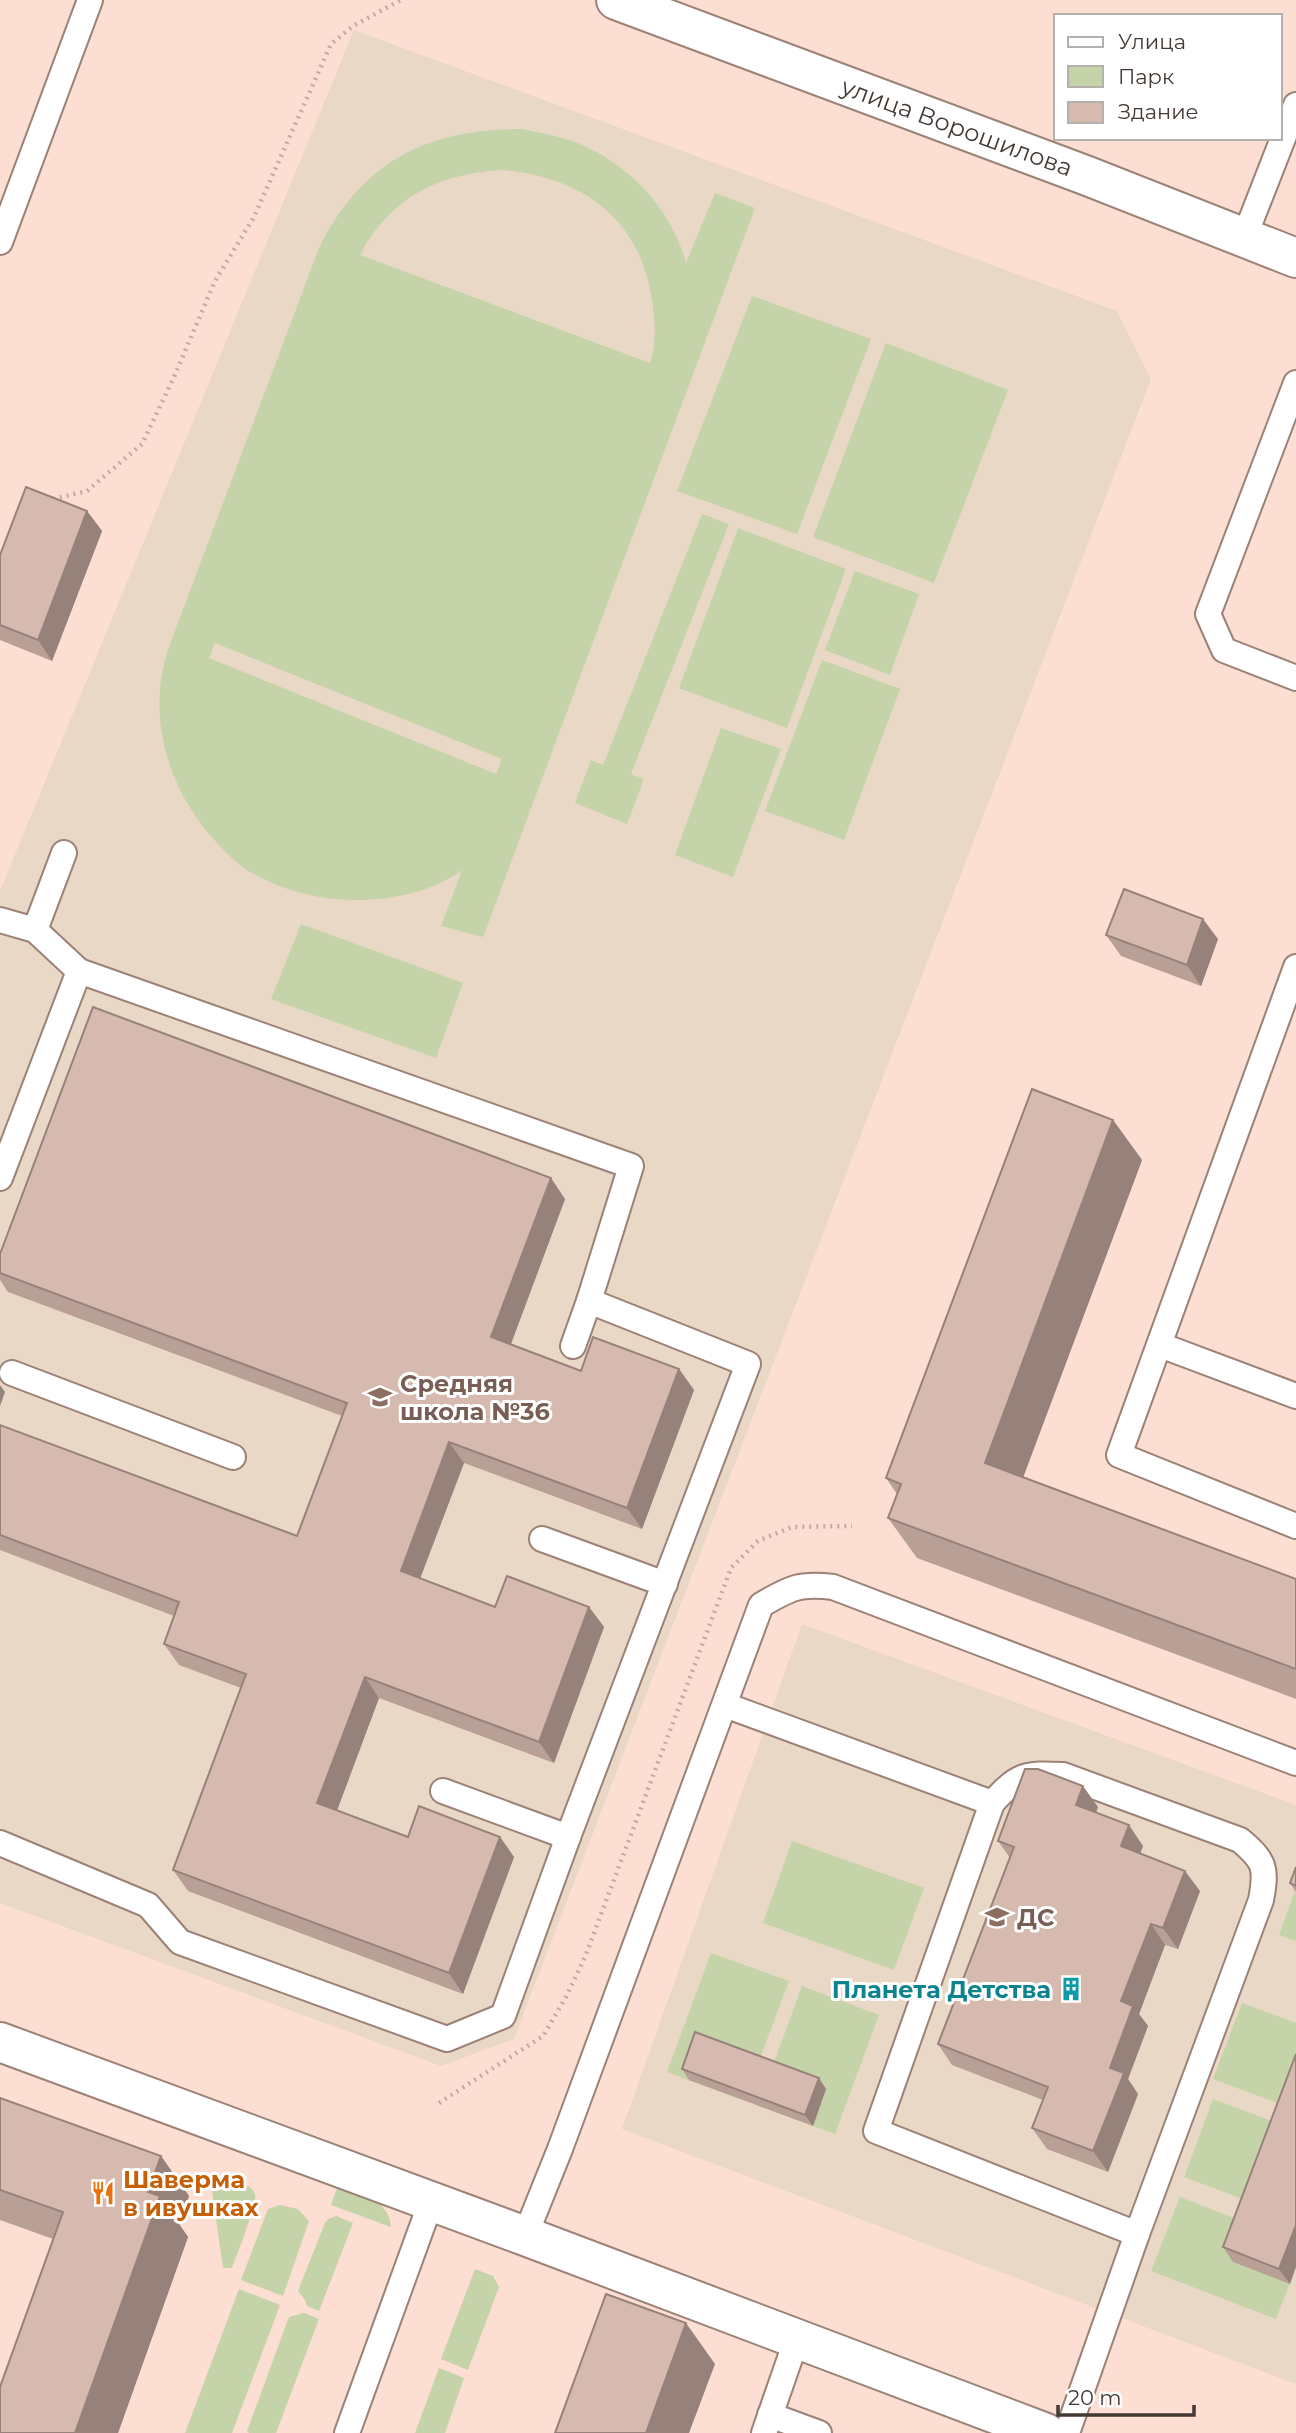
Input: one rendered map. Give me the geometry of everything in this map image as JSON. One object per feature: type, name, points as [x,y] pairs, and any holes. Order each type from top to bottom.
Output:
[{"type":"street","name":"улица Ворошилова","points":[[616,0],[1085,175],[1296,258]]},
{"type":"street","points":[[0,2042],[525,2236],[1046,2433]]},
{"type":"lane","points":[[0,242],[90,0]]},
{"type":"lane","points":[[1244,238],[1296,105]]},
{"type":"lane","points":[[1296,383],[1289,421],[1208,614],[1224,650],[1296,678]]},
{"type":"lane","points":[[35,930],[64,853]]},
{"type":"lane","points":[[0,920],[35,930],[79,971],[631,1166],[573,1346]]},
{"type":"lane","points":[[1296,967],[1119,1455],[1296,1526]]},
{"type":"lane","points":[[0,1178],[79,971]]},
{"type":"lane","points":[[0,1843],[148,1905],[180,1942],[447,2039],[503,2016],[568,1837],[748,1364],[589,1301]]},
{"type":"lane","points":[[1160,1345],[1296,1396]]},
{"type":"lane","points":[[12,1373],[233,1457]]},
{"type":"lane","points":[[542,1539],[665,1584]]},
{"type":"lane","points":[[525,2236],[560,2149],[761,1605],[786,1590],[807,1584],[833,1587],[1296,1763]]},
{"type":"lane","points":[[725,1705],[992,1803]]},
{"type":"lane","points":[[1067,2433],[1137,2234],[1261,1900],[1266,1876],[1256,1854],[1240,1840],[1063,1775],[1036,1774],[1013,1781],[992,1803],[876,2131],[1137,2234]]},
{"type":"lane","points":[[443,1791],[568,1837]]},
{"type":"lane","points":[[347,2433],[431,2202]]},
{"type":"lane","points":[[797,2338],[767,2424],[819,2433]]},
{"type":"path","points":[[47,501],[87,491],[142,444],[215,281],[254,217],[331,44],[353,26],[401,0]]},
{"type":"path","points":[[439,2103],[542,2036],[566,1997],[585,1957],[731,1568],[758,1541],[792,1527],[852,1526]]},
{"type":"shaded area","name":"Средняя школа №36","points":[[354,30],[1117,311],[1151,379],[514,2039],[441,2066],[0,1903],[0,891]]},
{"type":"shaded area","name":"ДС","points":[[802,1624],[1296,1805],[1296,2384],[622,2129]]},
{"type":"green space","points":[[522,129],[556,136],[575,142],[612,162],[645,190],[658,206],[670,224],[686,263],[715,193],[755,208],[483,937],[441,926],[462,870],[443,882],[411,893],[389,898],[345,900],[298,892],[268,881],[244,868],[217,843],[185,800],[166,751],[159,699],[169,647],[319,248],[336,218],[355,193],[377,172],[401,156],[456,135]],"holes":[[[503,170],[531,174],[580,191],[618,222],[633,242],[644,266],[651,294],[655,329],[650,363],[360,255],[386,218],[419,192],[458,176]],[[215,643],[502,759],[496,774],[209,658]]]},
{"type":"green space","points":[[752,296],[871,339],[797,534],[677,491]]},
{"type":"green space","points":[[886,343],[1008,390],[934,583],[813,537]]},
{"type":"green space","points":[[702,514],[729,524],[631,774],[644,779],[627,824],[575,803],[591,760],[603,765]]},
{"type":"green space","points":[[738,528],[846,569],[787,728],[679,688]]},
{"type":"green space","points":[[855,571],[919,594],[890,675],[825,650]]},
{"type":"green space","points":[[822,660],[900,689],[844,840],[765,811]]},
{"type":"green space","points":[[721,728],[781,749],[733,877],[675,855]]},
{"type":"green space","points":[[301,924],[463,983],[436,1058],[271,999]]},
{"type":"green space","points":[[792,1841],[924,1888],[894,1970],[763,1923]]},
{"type":"green space","points":[[1296,1888],[1296,1941],[1279,1935]]},
{"type":"green space","points":[[711,1953],[789,1981],[744,2101],[667,2072]]},
{"type":"green space","points":[[802,1986],[879,2015],[835,2134],[758,2106]]},
{"type":"green space","points":[[1242,2003],[1296,2023],[1296,2110],[1213,2079]]},
{"type":"green space","points":[[1213,2099],[1296,2130],[1296,2219],[1184,2177]]},
{"type":"green space","points":[[215,2177],[224,2177],[245,2185],[255,2194],[250,2218],[232,2268],[223,2268],[211,2184]]},
{"type":"green space","points":[[338,2186],[364,2195],[379,2204],[385,2210],[391,2227],[331,2205]]},
{"type":"green space","points":[[1180,2197],[1296,2242],[1296,2267],[1276,2319],[1151,2271]]},
{"type":"green space","points":[[280,2205],[298,2209],[309,2221],[283,2296],[241,2280],[268,2209]]},
{"type":"green space","points":[[336,2216],[353,2223],[319,2311],[307,2306],[298,2291],[325,2223]]},
{"type":"green space","points":[[475,2269],[493,2276],[499,2287],[468,2370],[441,2359]]},
{"type":"green space","points":[[239,2289],[280,2305],[232,2433],[185,2433]]},
{"type":"green space","points":[[304,2313],[319,2319],[276,2433],[249,2433],[247,2431],[289,2317]]},
{"type":"green space","points":[[439,2368],[464,2378],[445,2433],[415,2433]]},
{"type":"building","points":[[26,487],[87,511],[38,640],[0,625],[0,555]]},
{"type":"building","points":[[1124,889],[1203,919],[1187,965],[1106,935]]},
{"type":"building","points":[[93,1007],[551,1178],[491,1337],[581,1371],[593,1337],[679,1369],[627,1508],[449,1442],[401,1571],[495,1607],[507,1576],[589,1607],[539,1742],[365,1677],[317,1803],[408,1837],[419,1806],[500,1837],[449,1973],[173,1870],[246,1674],[164,1644],[179,1602],[0,1535],[0,1425],[297,1536],[347,1403],[0,1273],[0,1254]]},
{"type":"building","points":[[1032,1089],[1113,1120],[985,1463],[1296,1579],[1296,1669],[888,1518],[901,1484],[886,1478]]},
{"type":"building","name":"Планета Детства","points":[[1025,1769],[1038,1769],[1083,1786],[1076,1805],[1129,1825],[1121,1846],[1185,1871],[1163,1928],[1151,1924],[1121,2001],[1133,2006],[1110,2068],[1124,2073],[1093,2151],[1032,2128],[1048,2087],[938,2044],[1014,1847],[998,1841]]},
{"type":"building","points":[[1296,1867],[1296,1886],[1290,1883]]},
{"type":"building","points":[[695,2032],[819,2078],[805,2115],[682,2069]]},
{"type":"building","points":[[1296,2054],[1296,2225],[1279,2269],[1223,2247]]},
{"type":"building","points":[[0,2098],[161,2156],[148,2192],[160,2196],[75,2433],[0,2433],[0,2387],[63,2212],[0,2190]]},
{"type":"building","points":[[606,2294],[686,2323],[646,2433],[555,2433]]},
{"type":"place","name":"Средняя школа №36","points":[[380,1397]]},
{"type":"place","name":"ДС","points":[[997,1917]]},
{"type":"place","name":"Планета Детства","points":[[1071,1989]]},
{"type":"place","name":"Шаверма в ивушках","points":[[103,2193]]}]
